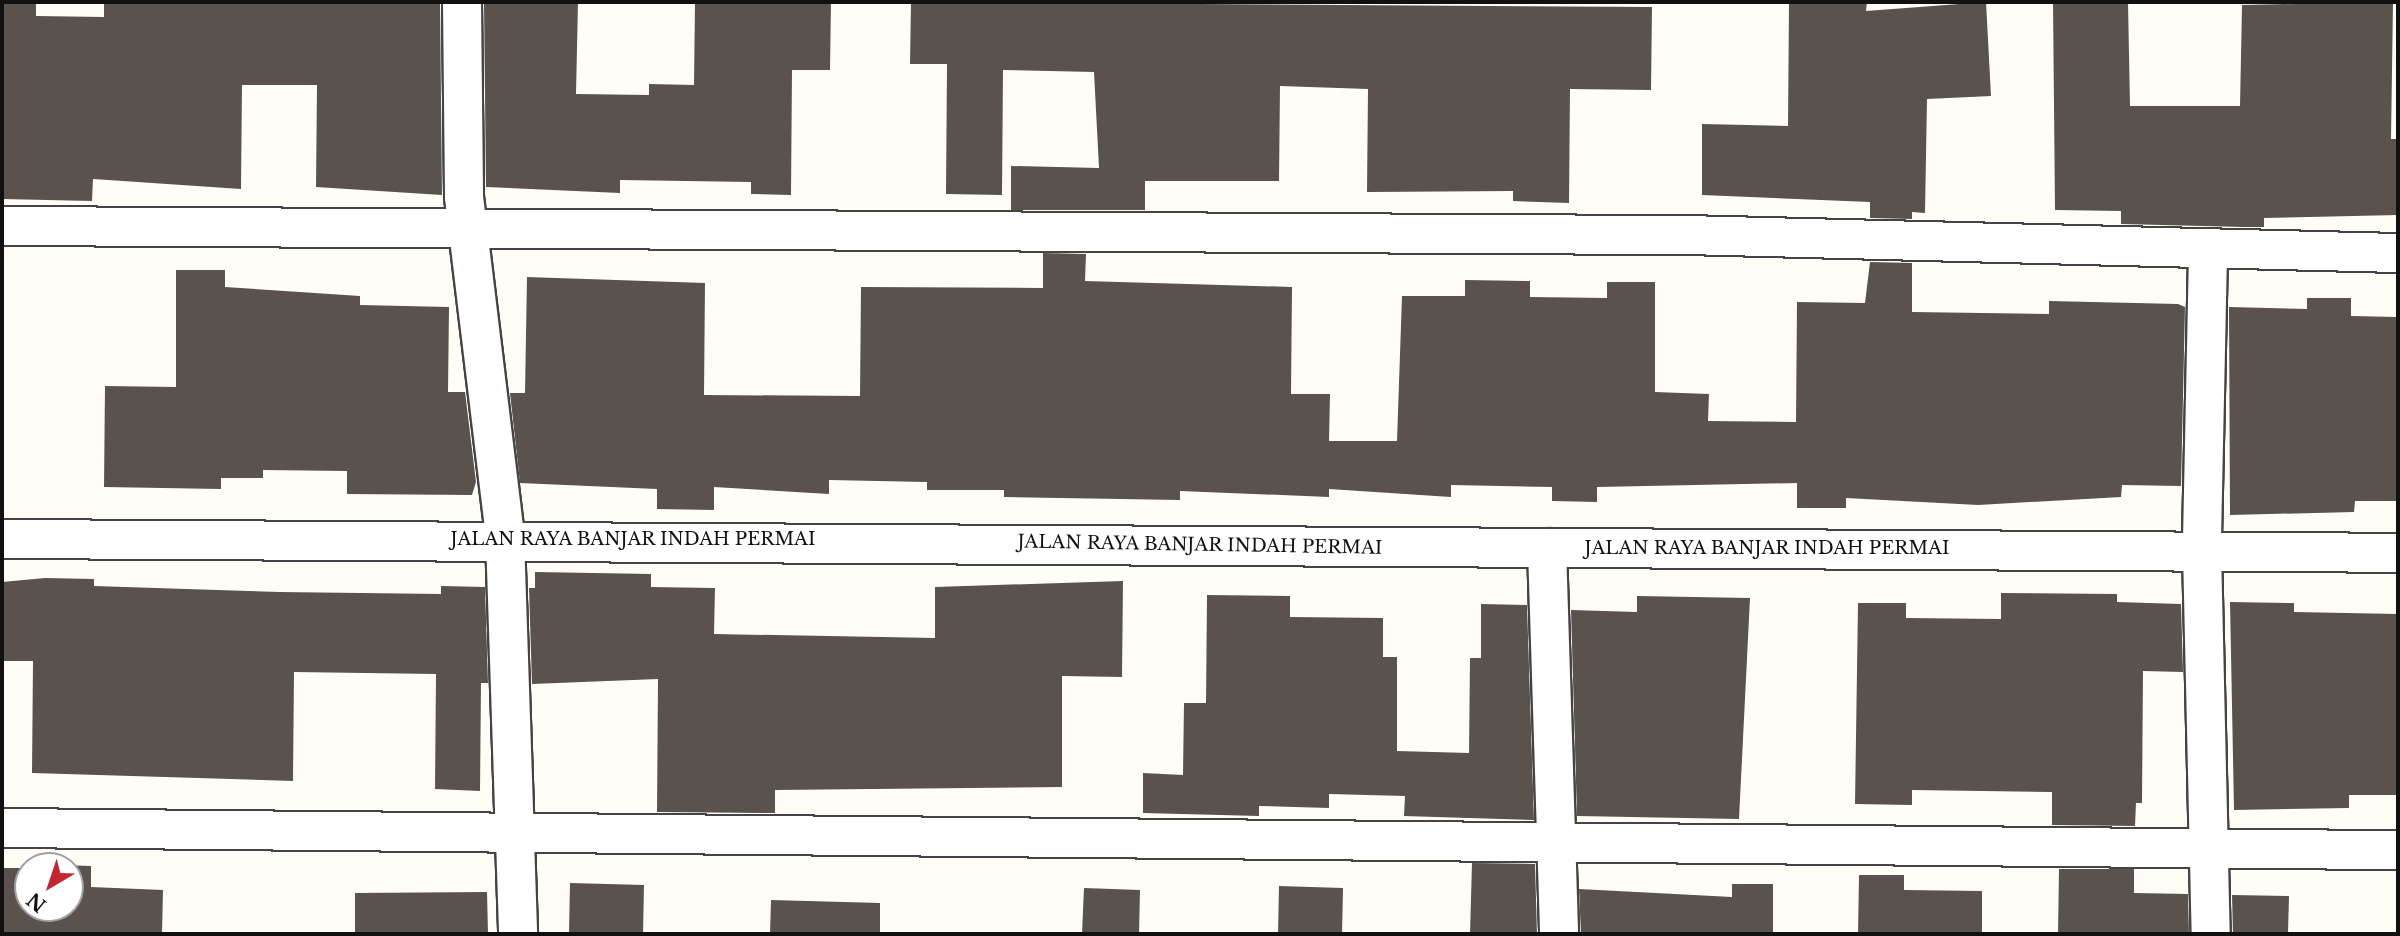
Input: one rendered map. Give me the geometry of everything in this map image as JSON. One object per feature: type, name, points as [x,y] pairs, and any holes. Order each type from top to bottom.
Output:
[{"type":"street","points":[[462,2],[464,197],[472,230],[505,538],[512,831],[518,934]]},
{"type":"street","points":[[2,226],[1686,235],[2208,253],[2398,253]]},
{"type":"street","points":[[2208,253],[2202,551],[2211,934]]},
{"type":"street","name":"JALAN RAYA BANJAR INDAH PERMAI","points":[[2,539],[505,538],[2398,553]]},
{"type":"street","points":[[1547,548],[1559,934]]},
{"type":"street","points":[[2,828],[2398,850]]},
{"type":"building","points":[[2,2],[36,2],[36,16],[104,17],[104,2],[440,2],[442,195],[316,187],[317,85],[242,85],[241,189],[93,179],[92,201],[2,199]]},
{"type":"building","points":[[484,2],[578,2],[576,94],[649,95],[649,84],[694,85],[695,2],[831,2],[830,70],[792,70],[791,195],[751,194],[751,182],[620,180],[620,193],[486,187]]},
{"type":"building","points":[[911,2],[1652,7],[1651,90],[1570,89],[1569,203],[1513,201],[1513,191],[1367,192],[1368,89],[1280,86],[1279,181],[1145,181],[1145,210],[1011,210],[1011,166],[1099,168],[1094,72],[1003,70],[1002,195],[946,194],[947,64],[910,64]]},
{"type":"building","points":[[1789,2],[1867,2],[1866,11],[1986,2],[1991,96],[1927,99],[1925,213],[1912,212],[1912,219],[1870,218],[1870,202],[1702,195],[1702,124],[1788,126]]},
{"type":"building","points":[[2053,2],[2128,2],[2130,106],[2240,106],[2242,5],[2393,2],[2391,139],[2398,139],[2398,215],[2264,218],[2264,227],[2243,227],[2121,224],[2121,211],[2055,210]]},
{"type":"building","points":[[1043,253],[1086,254],[1085,281],[1292,287],[1291,394],[1330,394],[1329,441],[1397,441],[1402,296],[1465,296],[1465,280],[1530,281],[1530,297],[1607,298],[1607,282],[1655,282],[1655,392],[1709,394],[1708,421],[1796,422],[1797,302],[1865,303],[1870,262],[1912,263],[1912,312],[2049,314],[2049,301],[2178,304],[2185,307],[2181,486],[2122,485],[2121,497],[1978,505],[1846,498],[1846,508],[1797,508],[1797,483],[1597,487],[1597,502],[1552,501],[1552,487],[1451,485],[1451,497],[1329,489],[1329,497],[1180,491],[1180,500],[1004,497],[1004,490],[927,490],[927,482],[829,480],[829,494],[714,487],[714,510],[657,509],[657,489],[520,483],[510,393],[525,393],[527,277],[705,283],[704,395],[860,396],[861,287],[1043,288]]},
{"type":"building","points":[[176,270],[225,270],[225,287],[360,296],[360,305],[449,307],[448,392],[465,392],[476,482],[472,495],[347,494],[347,471],[263,470],[263,478],[221,478],[221,489],[104,487],[105,386],[176,387]]},
{"type":"building","points":[[2307,298],[2351,298],[2351,316],[2398,317],[2398,501],[2355,501],[2354,512],[2230,515],[2229,307],[2307,309]]},
{"type":"building","points":[[535,572],[651,574],[651,587],[715,588],[714,634],[935,638],[935,587],[1123,581],[1122,677],[1062,676],[1062,787],[775,790],[775,813],[657,812],[658,679],[532,684],[529,588],[535,588]]},
{"type":"building","points":[[45,578],[94,579],[94,586],[280,592],[441,594],[441,586],[485,587],[488,683],[481,683],[480,791],[435,789],[436,674],[294,672],[293,781],[32,773],[33,661],[2,661],[2,582]]},
{"type":"building","points":[[2001,593],[2117,594],[2117,602],[2181,604],[2183,672],[2143,671],[2142,803],[2136,803],[2135,826],[2052,825],[2052,792],[1912,790],[1912,805],[1855,804],[1858,603],[1906,603],[1906,618],[2001,619]]},
{"type":"building","points":[[1207,595],[1290,596],[1290,617],[1383,618],[1383,657],[1397,657],[1397,751],[1469,753],[1470,658],[1481,658],[1481,604],[1527,605],[1534,820],[1404,816],[1405,796],[1329,794],[1329,808],[1259,806],[1259,816],[1143,813],[1143,773],[1183,775],[1184,703],[1206,703]]},
{"type":"building","points":[[1637,596],[1750,598],[1739,819],[1577,816],[1571,610],[1637,612]]},
{"type":"building","points":[[2230,602],[2294,603],[2294,612],[2398,614],[2398,795],[2349,795],[2349,808],[2234,810]]},
{"type":"building","points":[[1472,863],[1535,864],[1537,934],[1470,934]]},
{"type":"building","points":[[84,866],[91,866],[91,887],[163,890],[162,934],[2,934],[2,868],[14,868],[14,922],[84,922]]},
{"type":"building","points":[[2059,869],[2134,869],[2134,893],[2188,894],[2189,934],[2058,934]]},
{"type":"building","points":[[1859,875],[1904,875],[1904,890],[1982,891],[1982,934],[1858,934]]},
{"type":"building","points":[[570,883],[644,885],[643,934],[569,934]]},
{"type":"building","points":[[1732,884],[1773,884],[1773,934],[1581,934],[1579,889],[1732,897]]},
{"type":"building","points":[[1279,886],[1343,888],[1342,934],[1278,934]]},
{"type":"building","points":[[1084,888],[1140,890],[1139,934],[1082,934]]},
{"type":"building","points":[[487,892],[488,934],[355,934],[355,893]]},
{"type":"building","points":[[2232,895],[2289,896],[2288,934],[2233,934]]},
{"type":"building","points":[[771,900],[880,903],[880,934],[770,934]]}]
